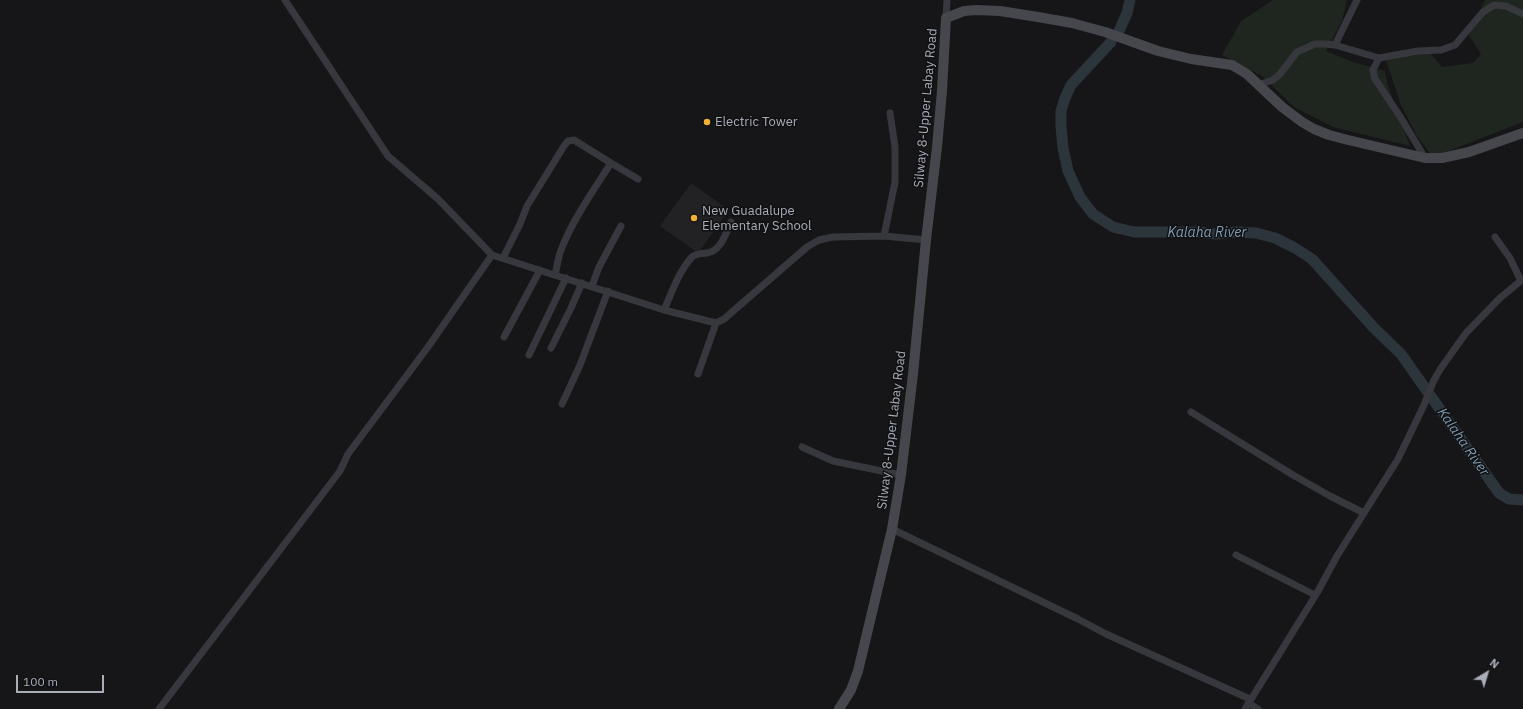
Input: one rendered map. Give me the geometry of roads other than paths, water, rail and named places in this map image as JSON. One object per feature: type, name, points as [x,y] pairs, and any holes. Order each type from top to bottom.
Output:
[{"type":"main road","name":"Silway 8-Upper Labay Road","points":[[839,709],[851,690],[858,671],[892,529],[901,475],[913,374],[942,91],[946,18],[964,11],[988,10],[1011,12],[1072,23],[1105,32],[1158,51],[1191,59],[1232,65],[1243,71],[1282,107],[1314,129],[1329,135],[1425,158],[1442,158],[1469,152],[1523,133]]},
{"type":"street","points":[[286,0],[388,156],[438,199],[492,255],[664,310],[716,322],[724,319],[807,247],[819,240],[833,237],[884,236],[926,240]]},
{"type":"street","points":[[946,18],[947,0]]},
{"type":"street","points":[[1335,45],[1357,0]]},
{"type":"street","points":[[1258,84],[1272,80],[1280,74],[1292,58],[1303,49],[1315,44],[1335,45],[1379,58],[1418,51],[1448,48],[1460,40],[1483,12],[1494,5],[1506,6],[1523,14]]},
{"type":"street","points":[[1379,58],[1373,70],[1375,79],[1425,158]]},
{"type":"street","points":[[884,236],[895,182],[895,147],[890,113]]},
{"type":"street","points":[[503,258],[527,206],[566,143],[571,140],[576,141],[638,179]]},
{"type":"street","points":[[555,275],[562,249],[573,226],[585,203],[611,163]]},
{"type":"street","points":[[664,310],[679,276],[692,257],[709,253],[716,249],[722,241],[731,222]]},
{"type":"street","points":[[592,286],[621,226]]},
{"type":"street","points":[[1248,704],[1398,459],[1424,405],[1434,380],[1466,333],[1500,298],[1522,280],[1510,258],[1495,237]]},
{"type":"street","points":[[159,709],[340,470],[348,454],[428,347],[492,255]]},
{"type":"street","points":[[504,337],[540,270]]},
{"type":"street","points":[[529,355],[566,278]]},
{"type":"street","points":[[551,348],[582,283]]},
{"type":"street","points":[[562,404],[580,364],[608,291]]},
{"type":"street","points":[[698,374],[716,322]]},
{"type":"street","points":[[1192,412],[1293,475],[1364,513]]},
{"type":"street","points":[[802,447],[833,461],[901,475]]},
{"type":"street","points":[[892,529],[1078,619],[1258,709]]},
{"type":"street","points":[[1236,555],[1315,595]]},
{"type":"waterway","name":"Kalaha River","points":[[1119,31],[1127,13],[1130,0]]},
{"type":"waterway","name":"Kalaha River","points":[[1111,42],[1071,85],[1061,111],[1063,148],[1068,171],[1080,197],[1093,214],[1113,227],[1134,232],[1196,232],[1216,234],[1237,232],[1256,233],[1275,238],[1312,259],[1374,328],[1401,354],[1499,493],[1509,499],[1523,500]]},
{"type":"place","name":"Electric Tower","points":[[707,122]]},
{"type":"place","name":"New Guadalupe Elementary School","points":[[694,218]]}]
